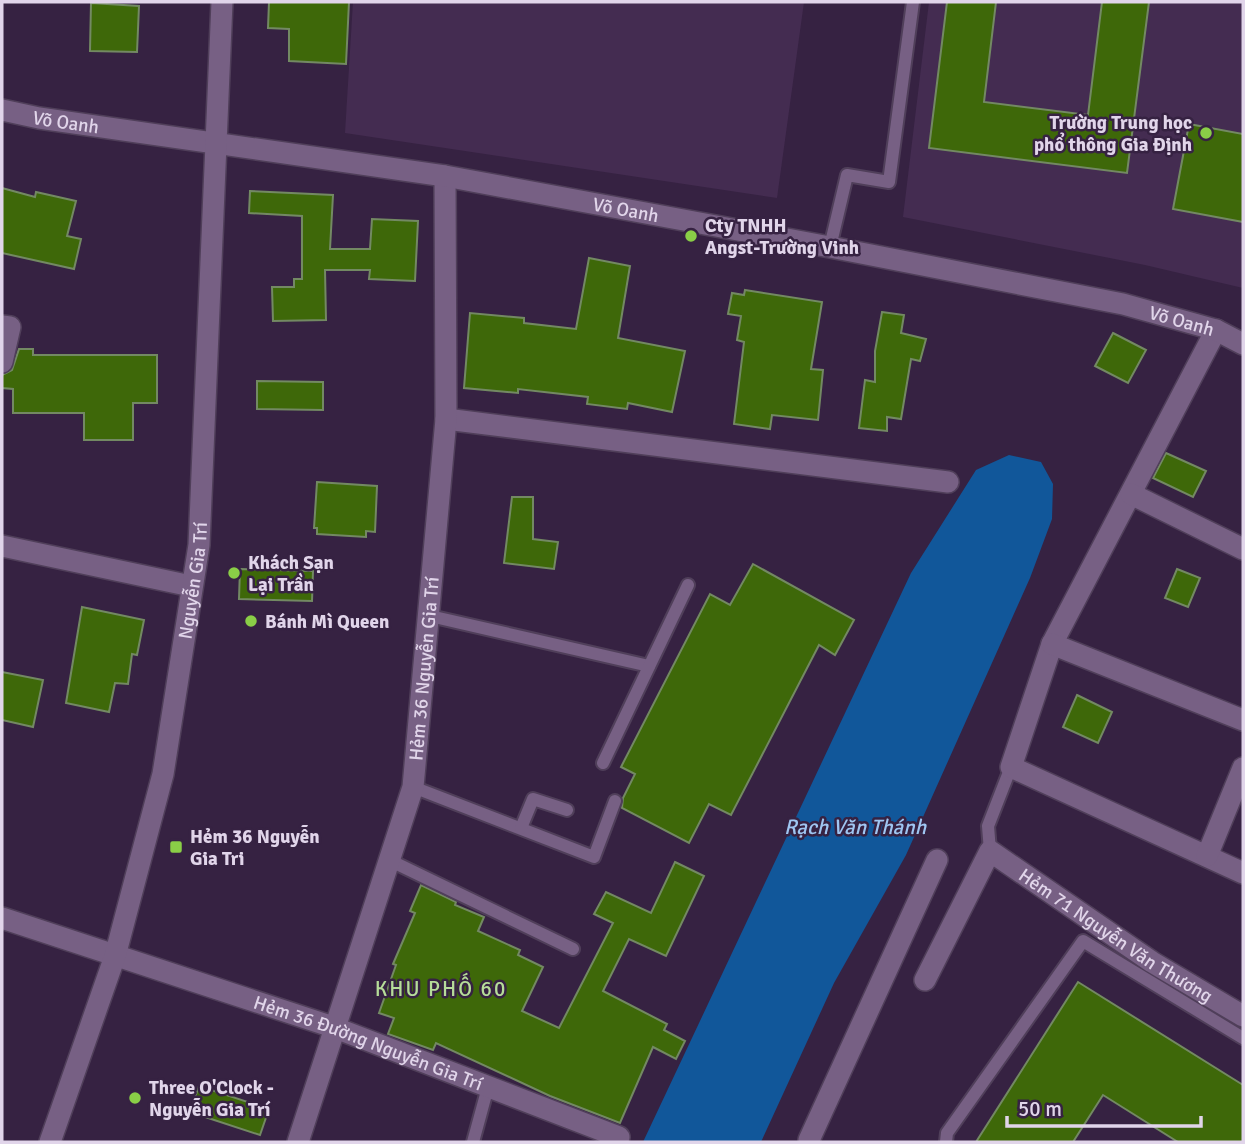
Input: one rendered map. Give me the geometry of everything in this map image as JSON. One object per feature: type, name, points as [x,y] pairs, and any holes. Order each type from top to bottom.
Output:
[{"type":"street","name":"Nguyễn Gia Trí","points":[[50,1142],[115,956],[163,774],[199,545],[222,2]]},
{"type":"street","name":"Võ Oanh","points":[[2,110],[39,118],[445,176],[830,247],[1123,304],[1216,330],[1243,344]]},
{"type":"street","name":"Hẻm 36 Nguyễn Gia Trí","points":[[298,1142],[333,1027],[391,861],[413,787],[446,419],[445,176]]},
{"type":"street","points":[[2,326],[10,327],[2,362]]},
{"type":"street","points":[[1216,330],[1052,644],[1011,767],[1243,873]]},
{"type":"street","points":[[446,419],[948,482]]},
{"type":"street","points":[[1130,495],[1243,549]]},
{"type":"street","points":[[2,546],[191,586]]},
{"type":"street","points":[[1052,644],[1243,720]]},
{"type":"street","points":[[1207,856],[1243,768]]},
{"type":"street","points":[[925,980],[990,851]]},
{"type":"street","name":"Hẻm 71 Nguyễn Văn Thương","points":[[990,851],[1152,961],[1243,1016]]},
{"type":"street","points":[[810,1141],[937,860]]},
{"type":"street","name":"Hẻm 36 Đường Nguyễn Gia Trí","points":[[2,918],[333,1027],[618,1139]]},
{"type":"lane","points":[[830,247],[847,175],[889,181],[913,2]]},
{"type":"lane","points":[[603,763],[688,586]]},
{"type":"lane","points":[[430,616],[649,666]]},
{"type":"lane","points":[[990,851],[988,826],[1011,767]]},
{"type":"lane","points":[[413,787],[594,857],[615,800]]},
{"type":"lane","points":[[521,828],[533,799],[566,810]]},
{"type":"lane","points":[[391,861],[573,949]]},
{"type":"lane","points":[[946,1142],[947,1133],[1083,941],[1243,1038]]},
{"type":"lane","points":[[473,1142],[488,1087]]},
{"type":"shaded area","points":[[353,2],[804,2],[777,198],[345,133]]},
{"type":"shaded area","points":[[929,2],[1243,2],[1243,288],[1145,265],[903,217]]},
{"type":"water","name":"Rạch Văn Thánh","points":[[1009,455],[1041,462],[1053,484],[1052,519],[1030,578],[906,855],[834,983],[761,1142],[643,1142],[911,573],[976,470]]},
{"type":"building","points":[[269,2],[349,2],[346,64],[289,61],[289,29],[268,28]]},
{"type":"building","points":[[947,2],[996,2],[984,102],[1088,115],[1102,2],[1149,2],[1127,173],[929,148]]},
{"type":"building","points":[[91,3],[139,6],[137,52],[90,51]]},
{"type":"building","points":[[1189,124],[1243,134],[1243,222],[1173,209]]},
{"type":"building","points":[[2,188],[35,197],[36,192],[76,201],[67,236],[81,239],[74,269],[2,253]]},
{"type":"building","points":[[250,191],[333,195],[330,249],[370,249],[372,219],[418,221],[415,281],[369,279],[370,270],[325,270],[326,320],[273,321],[272,287],[294,287],[294,279],[302,279],[302,216],[249,213]]},
{"type":"building","points":[[589,258],[630,266],[618,338],[685,351],[672,412],[628,403],[627,409],[587,404],[588,397],[518,389],[518,393],[464,388],[470,313],[524,318],[524,323],[576,329]]},
{"type":"building","points":[[745,290],[822,302],[811,369],[823,370],[818,420],[772,415],[770,429],[734,424],[744,342],[737,340],[741,316],[728,314],[732,293],[744,295]]},
{"type":"building","points":[[882,312],[904,315],[901,333],[926,339],[920,361],[911,359],[901,419],[887,417],[887,431],[859,428],[865,380],[875,382],[875,351]]},
{"type":"building","points":[[1113,333],[1146,350],[1128,383],[1095,366]]},
{"type":"building","points":[[19,349],[33,349],[33,355],[157,355],[157,403],[133,403],[133,440],[84,440],[84,413],[13,413],[13,389],[2,388],[2,375],[12,370]]},
{"type":"building","points":[[257,381],[323,382],[323,410],[257,409]]},
{"type":"building","points":[[1166,453],[1206,471],[1193,497],[1153,478]]},
{"type":"building","points":[[317,482],[377,486],[375,532],[366,531],[366,537],[317,534],[317,528],[314,528]]},
{"type":"building","points":[[512,497],[533,497],[533,539],[558,542],[554,569],[504,563]]},
{"type":"building","points":[[753,564],[854,620],[835,655],[819,645],[731,815],[709,804],[689,843],[622,808],[623,798],[635,774],[621,767],[710,594],[730,605]]},
{"type":"building","points":[[240,569],[313,571],[312,601],[239,599]]},
{"type":"building","points":[[1177,569],[1200,578],[1188,607],[1165,598]]},
{"type":"building","points":[[82,607],[144,620],[137,655],[132,654],[128,684],[115,683],[109,712],[66,703]]},
{"type":"building","points":[[2,672],[43,680],[33,727],[2,720]]},
{"type":"building","points":[[1077,695],[1112,712],[1098,743],[1063,727]]},
{"type":"building","points":[[675,862],[704,876],[666,956],[629,939],[603,991],[667,1024],[664,1030],[685,1041],[676,1059],[653,1047],[620,1123],[550,1096],[436,1043],[433,1050],[388,1034],[394,1018],[379,1013],[396,965],[393,964],[415,913],[410,911],[421,885],[456,902],[455,905],[484,917],[478,931],[520,950],[518,955],[543,967],[522,1011],[559,1028],[613,923],[594,914],[606,892],[651,913]]},
{"type":"building","points":[[1078,982],[1243,1085],[1243,1142],[1178,1142],[1103,1095],[1073,1142],[976,1142]]},
{"type":"building","points":[[199,1086],[269,1109],[260,1135],[190,1112]]},
{"type":"place","name":"Trường Trung học phổ thông Gia Định","points":[[1206,133]]},
{"type":"place","name":"Cty TNHH Angst-Trường Vinh","points":[[691,236]]},
{"type":"place","name":"Khách Sạn Lại Trần","points":[[234,573]]},
{"type":"place","name":"Bánh Mì Queen","points":[[251,621]]},
{"type":"place","name":"Hẻm 36 Nguyễn Gia Tri","points":[[176,847]]},
{"type":"place","name":"Three O'Clock - Nguyễn Gia Trí","points":[[135,1098]]},
{"type":"district","name":"KHU PHỐ 60","points":[[441,989]]}]
